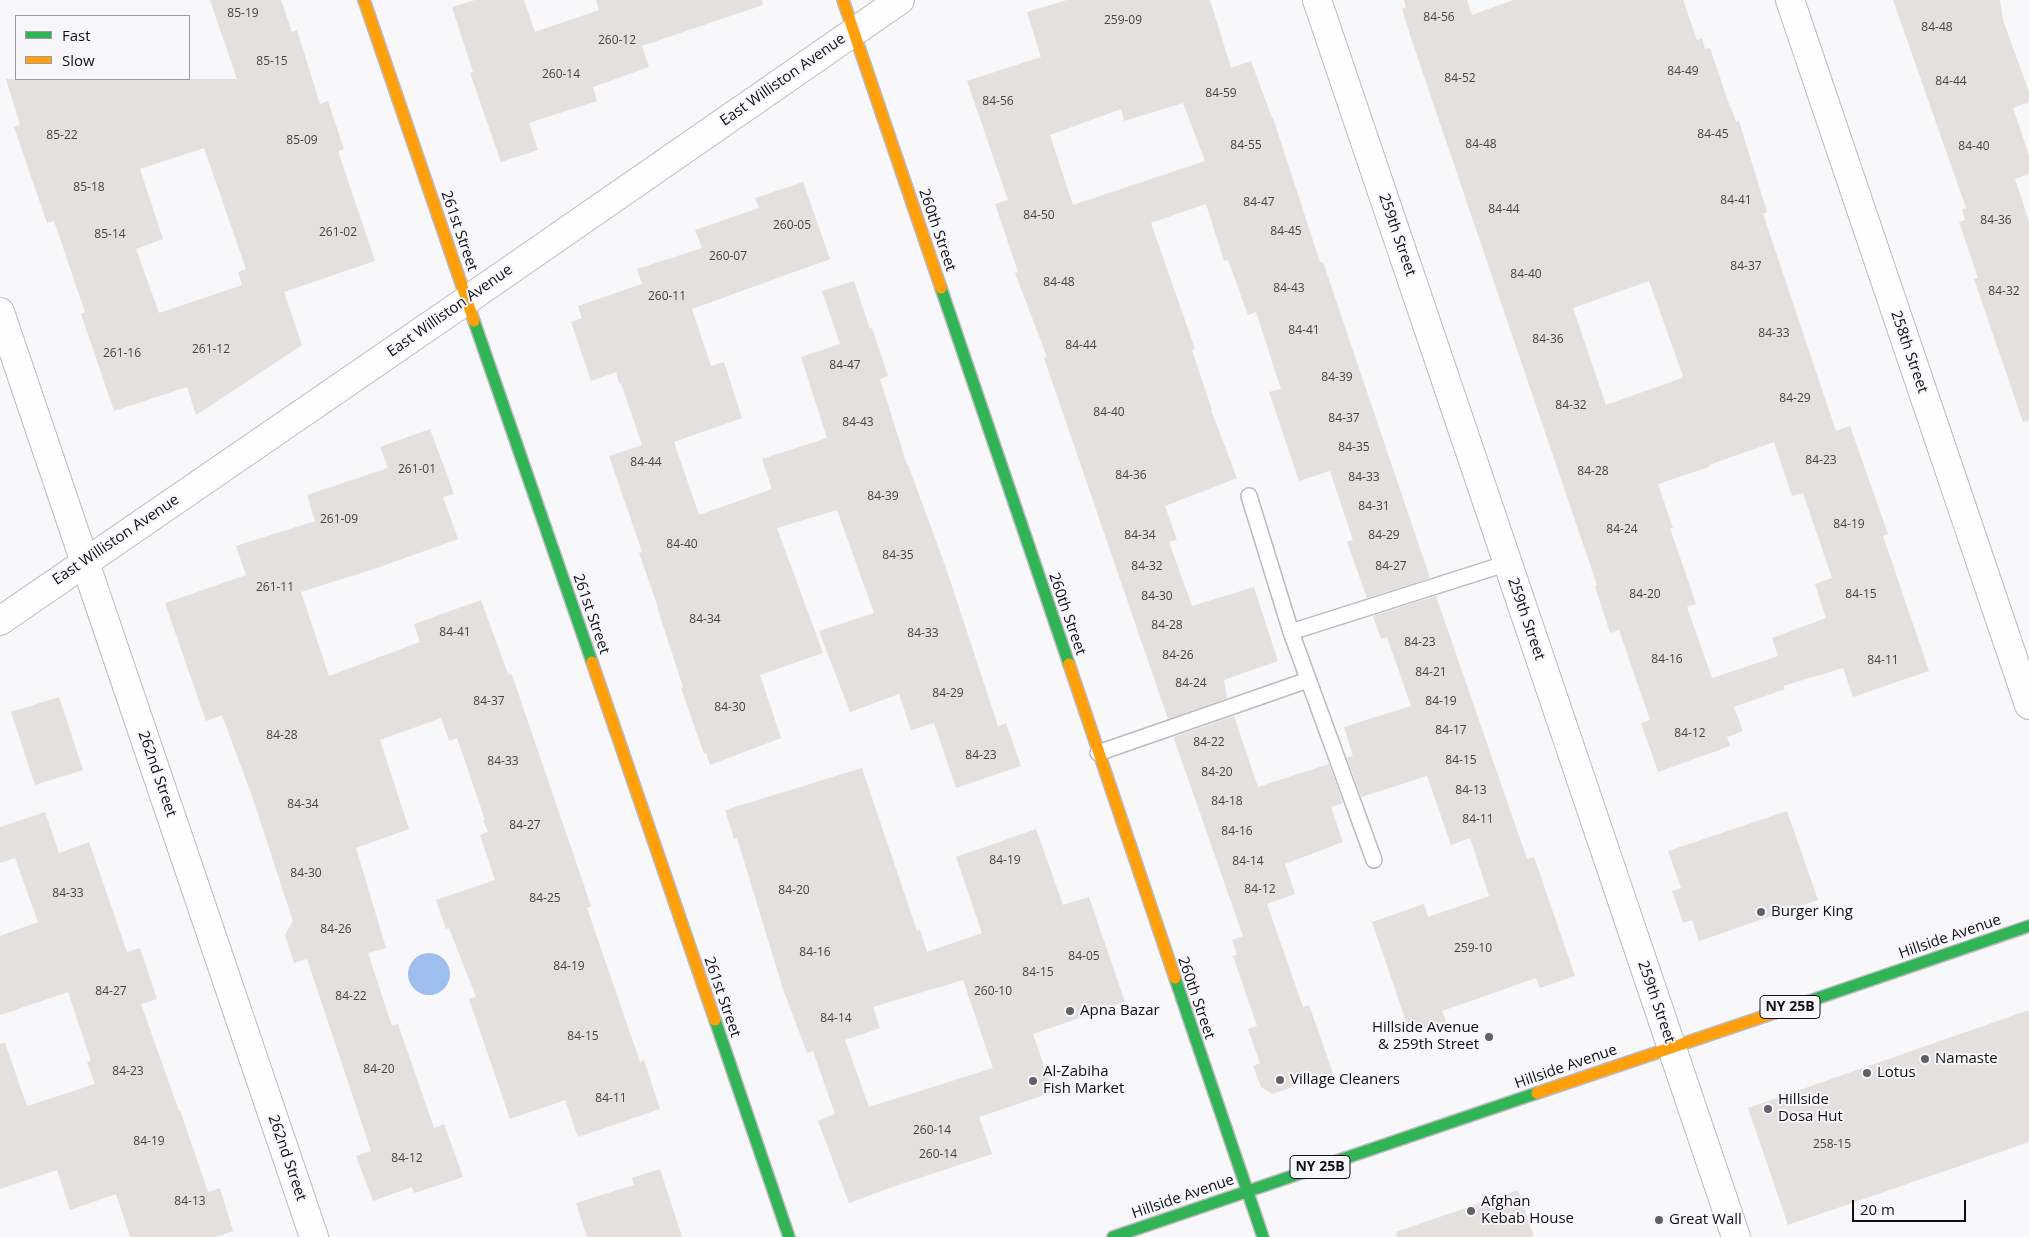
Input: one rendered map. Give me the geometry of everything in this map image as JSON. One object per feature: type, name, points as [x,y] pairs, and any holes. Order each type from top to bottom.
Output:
[{"type":"street","name":"261st Street","points":[[364,0],[789,1237]]},
{"type":"street","name":"260th Street","points":[[843,0],[1263,1237]]},
{"type":"street","name":"East Williston Avenue","points":[[0,621],[900,0]]},
{"type":"street","name":"259th Street","points":[[1317,0],[1736,1237]]},
{"type":"street","name":"258th Street","points":[[1790,0],[2029,705]]},
{"type":"street","name":"262nd Street","points":[[0,312],[314,1237]]},
{"type":"street","name":"Hillside Avenue","points":[[1113,1237],[2029,926]]},
{"type":"lane","points":[[1249,496],[1291,632],[1374,860]]},
{"type":"lane","points":[[1291,632],[1508,563]]},
{"type":"lane","points":[[1098,753],[1308,680]]},
{"type":"water","points":[[429,953],[444,959],[450,974],[444,989],[429,995],[414,989],[408,974],[414,959]]},
{"type":"building","points":[[210,0],[281,0],[292,32],[297,30],[320,104],[328,101],[344,149],[338,151],[375,261],[284,292],[302,345],[196,415],[187,387],[114,411],[81,314],[85,312],[54,221],[47,223],[14,127],[20,125],[6,79],[237,79]],"holes":[[[204,148],[246,269],[238,272],[242,285],[159,313],[136,249],[163,239],[140,169]]]},
{"type":"building","points":[[475,0],[524,0],[535,32],[599,10],[596,0],[762,0],[763,5],[642,46],[649,67],[593,87],[597,101],[529,123],[538,150],[501,162],[470,73],[473,72],[452,7]]},
{"type":"building","points":[[1067,0],[1210,0],[1231,68],[1251,61],[1273,118],[1320,262],[1323,262],[1430,578],[1367,598],[1347,542],[1353,540],[1330,471],[1299,481],[1269,392],[1281,389],[1256,312],[1248,315],[1228,260],[1224,261],[1206,204],[1151,223],[1195,349],[1192,350],[1211,410],[1237,478],[1165,506],[1177,540],[1169,542],[1192,606],[1254,587],[1278,661],[1224,680],[1227,698],[1168,719],[1044,358],[1047,357],[1015,273],[1018,272],[995,204],[1008,200],[967,81],[1041,57],[1027,12]],"holes":[[[1183,103],[1205,161],[1073,205],[1050,135],[1121,109],[1124,121]]]},
{"type":"building","points":[[1404,0],[1467,0],[1472,15],[1513,0],[1683,0],[1697,40],[1702,38],[1705,49],[1710,48],[1730,107],[1736,122],[1739,121],[1767,212],[1763,214],[1836,431],[1850,426],[1888,534],[1883,536],[1929,671],[1853,697],[1843,668],[1783,686],[1785,689],[1734,707],[1743,731],[1727,737],[1730,746],[1658,772],[1641,723],[1650,720],[1619,630],[1610,633],[1595,586],[1597,585],[1411,38],[1402,9],[1406,7]],"holes":[[[1649,281],[1683,376],[1682,378],[1606,405],[1573,308]],[[1774,442],[1792,496],[1803,493],[1832,578],[1815,584],[1826,618],[1772,638],[1778,656],[1712,678],[1687,607],[1696,604],[1670,528],[1673,528],[1658,484]]]},
{"type":"building","points":[[1893,0],[2000,0],[2003,20],[2029,92],[2029,102],[2013,108],[2029,155],[2029,174],[2015,179],[2029,222],[2029,421],[2023,422],[1974,279],[1978,278],[1959,222],[1965,220],[1962,210],[1966,208]]},
{"type":"building","points":[[803,182],[830,259],[692,309],[711,366],[724,362],[742,418],[674,442],[699,515],[772,489],[762,459],[827,438],[801,357],[840,344],[822,291],[854,281],[888,376],[880,379],[907,465],[946,568],[998,726],[1006,723],[1021,766],[956,788],[934,723],[911,730],[899,694],[850,712],[819,631],[874,613],[837,510],[777,528],[823,653],[760,675],[781,738],[710,765],[706,753],[704,754],[681,688],[683,687],[639,553],[642,552],[609,456],[642,445],[616,372],[591,381],[571,322],[582,318],[578,306],[642,284],[637,269],[702,248],[695,230],[759,208],[755,198]]},
{"type":"building","points":[[430,429],[454,494],[443,497],[458,539],[377,568],[301,592],[329,676],[420,642],[414,624],[481,600],[508,674],[512,675],[591,906],[587,908],[640,1062],[644,1060],[660,1109],[578,1137],[565,1100],[510,1119],[469,999],[476,997],[449,928],[446,929],[436,900],[495,880],[480,835],[488,832],[483,820],[485,820],[457,738],[449,741],[441,718],[380,740],[409,829],[356,848],[386,948],[368,953],[392,1026],[398,1024],[434,1128],[444,1124],[463,1177],[414,1193],[412,1187],[373,1201],[356,1156],[371,1151],[307,959],[294,963],[285,935],[293,921],[252,796],[222,715],[206,721],[165,603],[246,575],[236,546],[315,521],[307,495],[388,468],[380,447]]},
{"type":"building","points":[[1436,596],[1527,859],[1534,857],[1575,976],[1540,988],[1536,978],[1442,1011],[1446,1021],[1410,1033],[1372,922],[1424,904],[1428,917],[1489,896],[1470,838],[1451,845],[1427,776],[1361,797],[1347,758],[1353,756],[1344,727],[1411,706],[1387,637],[1381,639],[1373,616]]},
{"type":"building","points":[[59,697],[83,770],[35,785],[11,712]]},
{"type":"building","points":[[1234,716],[1258,787],[1329,764],[1343,803],[1331,807],[1343,842],[1285,864],[1295,894],[1267,904],[1303,1007],[1309,1005],[1333,1073],[1272,1094],[1261,1087],[1253,1066],[1260,1063],[1248,1029],[1257,1026],[1233,956],[1237,955],[1232,940],[1243,936],[1174,739],[1174,737]]},
{"type":"building","points":[[862,768],[917,931],[920,930],[927,952],[982,933],[956,857],[1036,829],[1063,905],[1089,897],[1125,1002],[1033,1034],[1053,1092],[979,1117],[992,1154],[849,1203],[818,1121],[835,1114],[813,1051],[807,1053],[783,989],[737,838],[734,839],[725,810]],"holes":[[[963,980],[993,1068],[869,1107],[845,1040],[880,1028],[873,1007]]]},
{"type":"building","points":[[1787,811],[1818,900],[1699,941],[1692,920],[1683,923],[1672,891],[1681,888],[1668,851]]},
{"type":"building","points":[[45,812],[59,853],[89,842],[127,952],[140,948],[157,999],[141,1004],[208,1192],[220,1188],[233,1231],[216,1237],[130,1237],[116,1194],[70,1210],[57,1170],[0,1189],[0,1044],[5,1043],[27,1106],[95,1084],[87,1062],[91,1061],[68,992],[0,1015],[0,936],[38,922],[15,858],[0,863],[0,827]]},
{"type":"building","points":[[2029,1010],[2029,1142],[1788,1225],[1748,1108]]},
{"type":"building","points":[[660,1169],[682,1237],[587,1237],[576,1203],[634,1185],[632,1178]]},
{"type":"building","points":[[1518,1190],[1534,1237],[1397,1237],[1396,1232]]},
{"type":"traffic: fast","points":[[941,288],[1069,664]]},
{"type":"traffic: fast","points":[[474,321],[592,662]]},
{"type":"traffic: fast","points":[[1774,1013],[2029,926]]},
{"type":"traffic: fast","points":[[1175,978],[1263,1237]]},
{"type":"traffic: fast","points":[[715,1020],[789,1237]]},
{"type":"traffic: fast","points":[[1113,1237],[1537,1093]]},
{"type":"traffic: slow","points":[[364,0],[474,321]]},
{"type":"traffic: slow","points":[[843,0],[941,288]]},
{"type":"traffic: slow","points":[[592,662],[715,1020]]},
{"type":"traffic: slow","points":[[1069,664],[1175,978]]},
{"type":"traffic: slow","points":[[1537,1093],[1774,1013]]},
{"type":"place","name":"Burger King","points":[[1761,912]]},
{"type":"place","name":"Apna Bazar","points":[[1070,1011]]},
{"type":"place","name":"Hillside Avenue & 259th Street","points":[[1489,1037]]},
{"type":"place","name":"Namaste","points":[[1925,1059]]},
{"type":"place","name":"Lotus","points":[[1867,1073]]},
{"type":"place","name":"Village Cleaners","points":[[1280,1080]]},
{"type":"place","name":"Al-Zabiha Fish Market","points":[[1033,1081]]},
{"type":"place","name":"Hillside Dosa Hut","points":[[1768,1109]]},
{"type":"place","name":"Afghan Kebab House","points":[[1471,1211]]},
{"type":"place","name":"Great Wall","points":[[1659,1220]]}]
